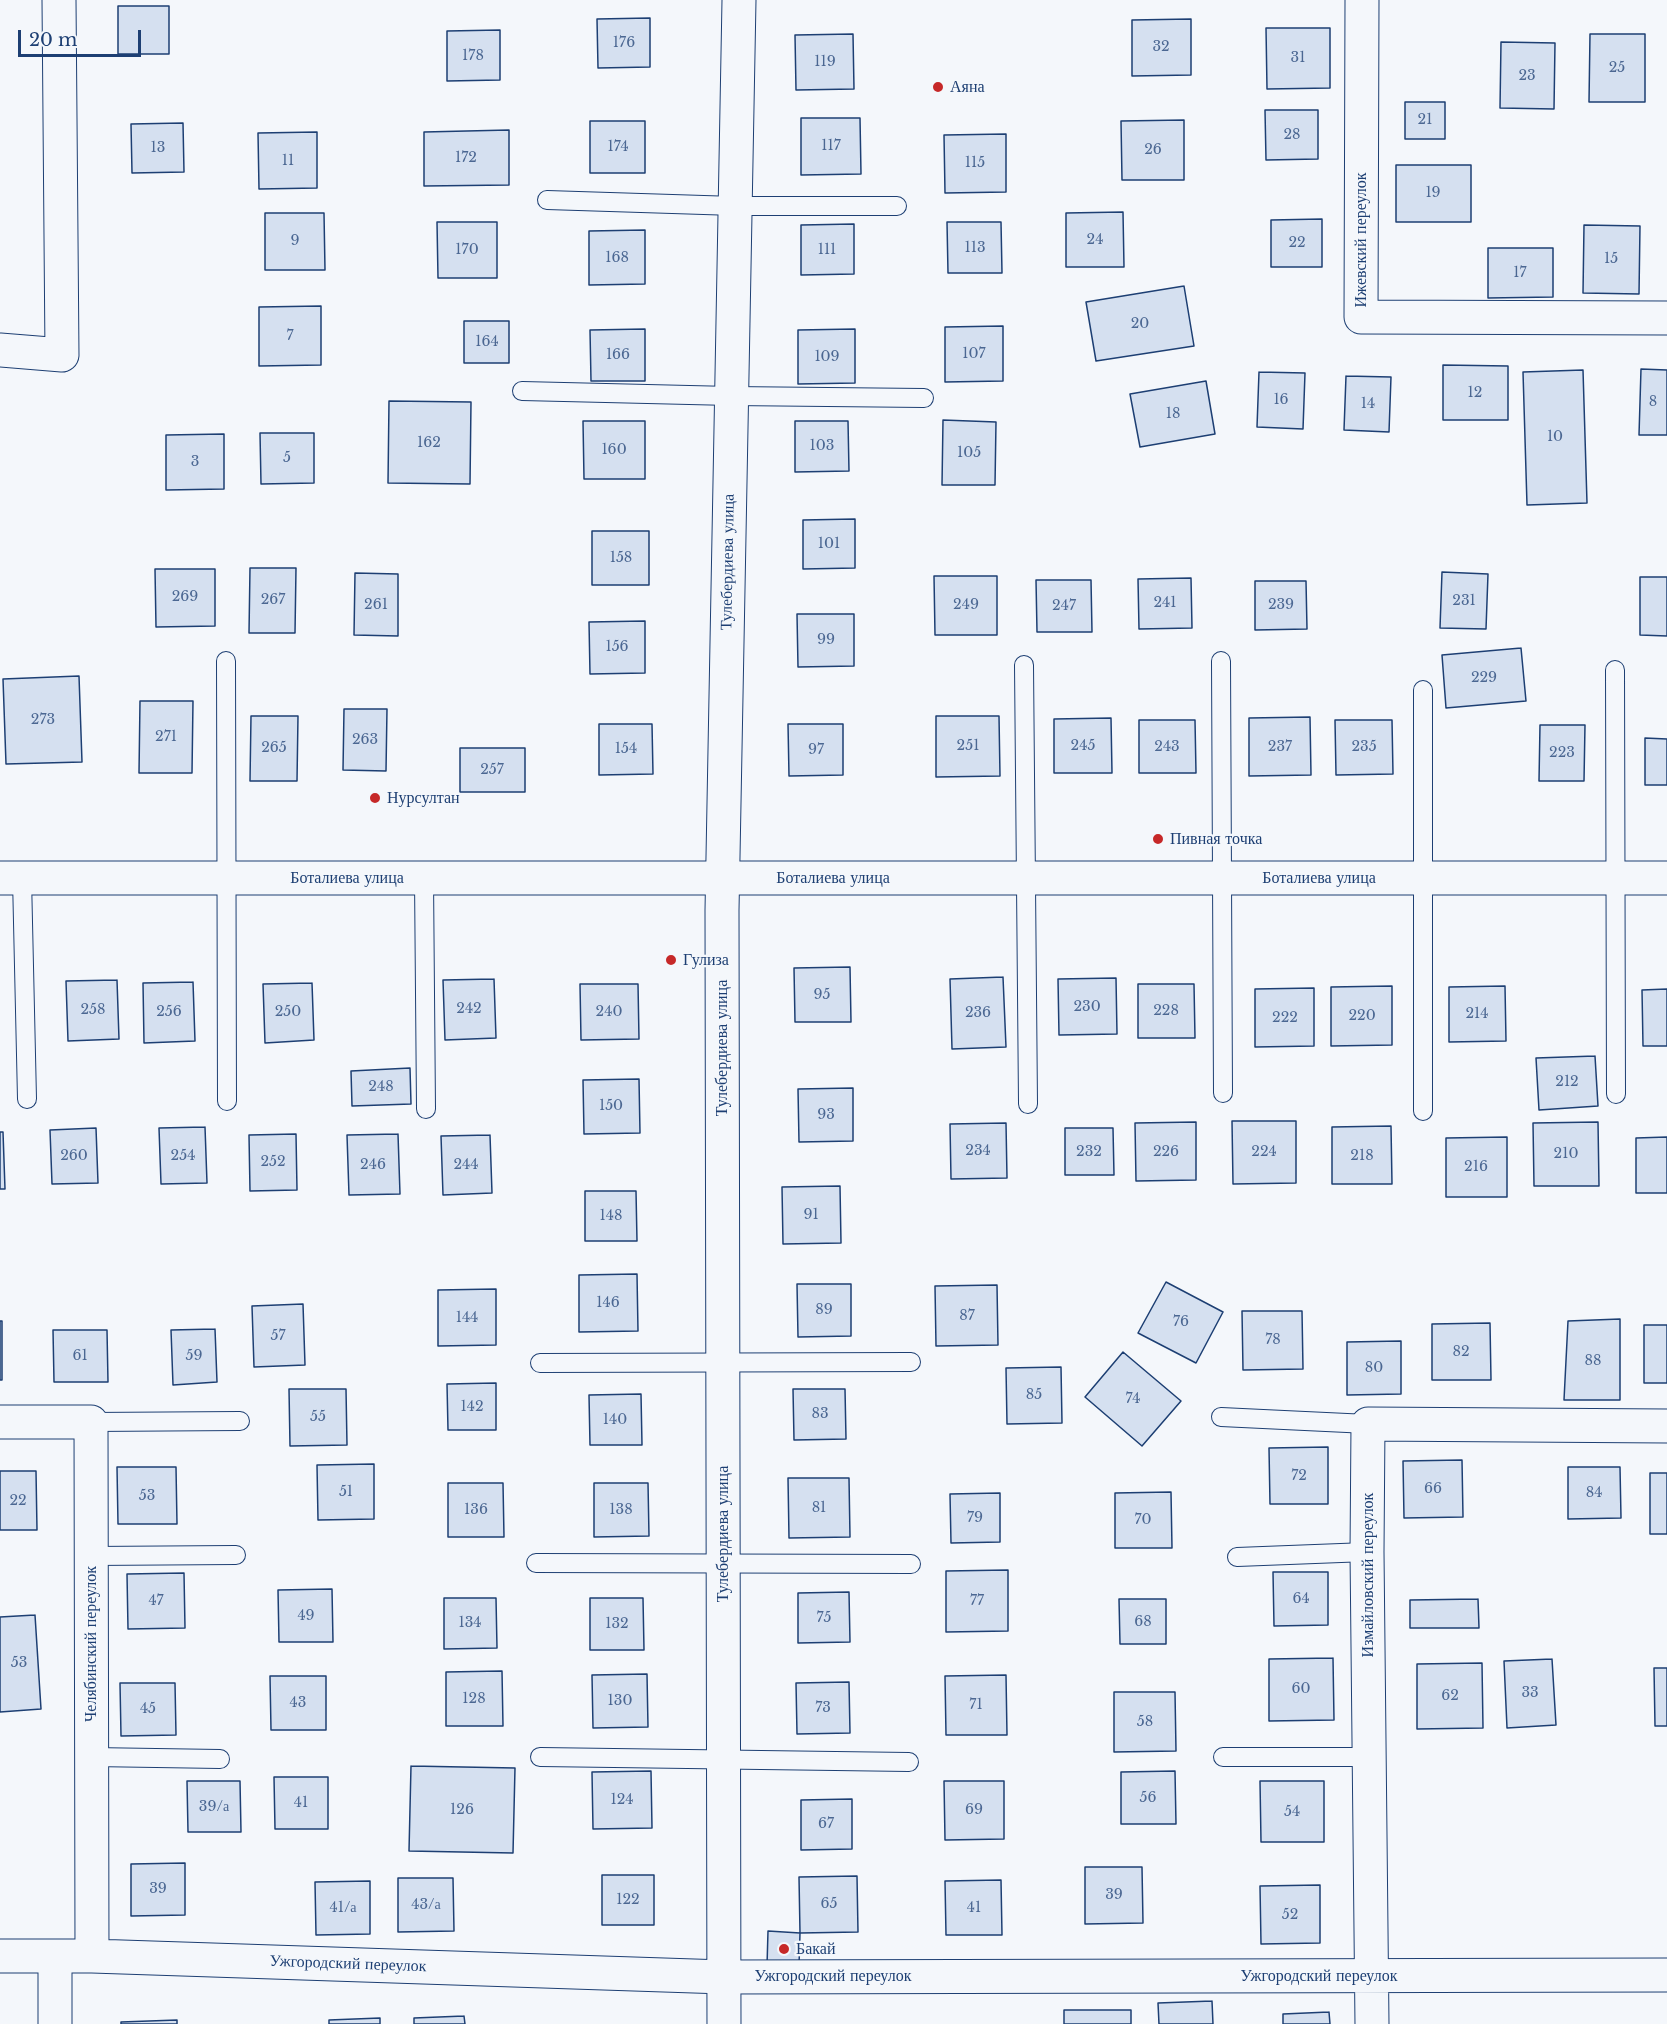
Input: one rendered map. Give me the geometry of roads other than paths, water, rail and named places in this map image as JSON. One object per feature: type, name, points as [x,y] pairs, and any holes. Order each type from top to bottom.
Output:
[{"type":"street","points":[[0,350],[62,354],[58,0]]},
{"type":"street","name":"Тулебердиева улица","points":[[724,2024],[722,878],[739,0]]},
{"type":"street","name":"Ижевский переулок","points":[[1362,0],[1361,317],[1667,318]]},
{"type":"street","name":"Боталиева улица","points":[[11,878],[1667,878]]},
{"type":"street","points":[[0,1422],[91,1422]]},
{"type":"street","name":"Челябинский переулок","points":[[91,1422],[92,1956]]},
{"type":"street","points":[[1368,1424],[1667,1426]]},
{"type":"street","name":"Измайловский переулок","points":[[1368,1424],[1367,1552],[1372,2024]]},
{"type":"street","name":"Ужгородский переулок","points":[[0,1956],[92,1956],[724,1977],[1667,1975]]},
{"type":"street","points":[[55,1956],[55,2024]]},
{"type":"lane","points":[[547,200],[735,206],[897,206]]},
{"type":"lane","points":[[522,391],[924,398]]},
{"type":"lane","points":[[226,661],[227,1101]]},
{"type":"lane","points":[[1221,661],[1222,1093]]},
{"type":"lane","points":[[1024,665],[1028,1104]]},
{"type":"lane","points":[[1615,670],[1616,1094]]},
{"type":"lane","points":[[1423,690],[1423,1111]]},
{"type":"lane","points":[[11,878],[27,1100]]},
{"type":"lane","points":[[424,878],[426,1109]]},
{"type":"lane","points":[[540,1363],[911,1362]]},
{"type":"lane","points":[[1221,1417],[1368,1424]]},
{"type":"lane","points":[[91,1422],[240,1421]]},
{"type":"lane","points":[[1237,1557],[1367,1552]]},
{"type":"lane","points":[[91,1556],[236,1555]]},
{"type":"lane","points":[[536,1563],[911,1564]]},
{"type":"lane","points":[[92,1757],[220,1759]]},
{"type":"lane","points":[[540,1757],[909,1762]]},
{"type":"lane","points":[[1223,1757],[1369,1757]]},
{"type":"place","name":"Аяна","points":[[938,87]]},
{"type":"place","name":"Нурсултан","points":[[375,798]]},
{"type":"place","name":"Пивная точка","points":[[1158,839]]},
{"type":"place","name":"Гулиза","points":[[671,960]]},
{"type":"place","name":"Бакай","points":[[784,1949]]}]
